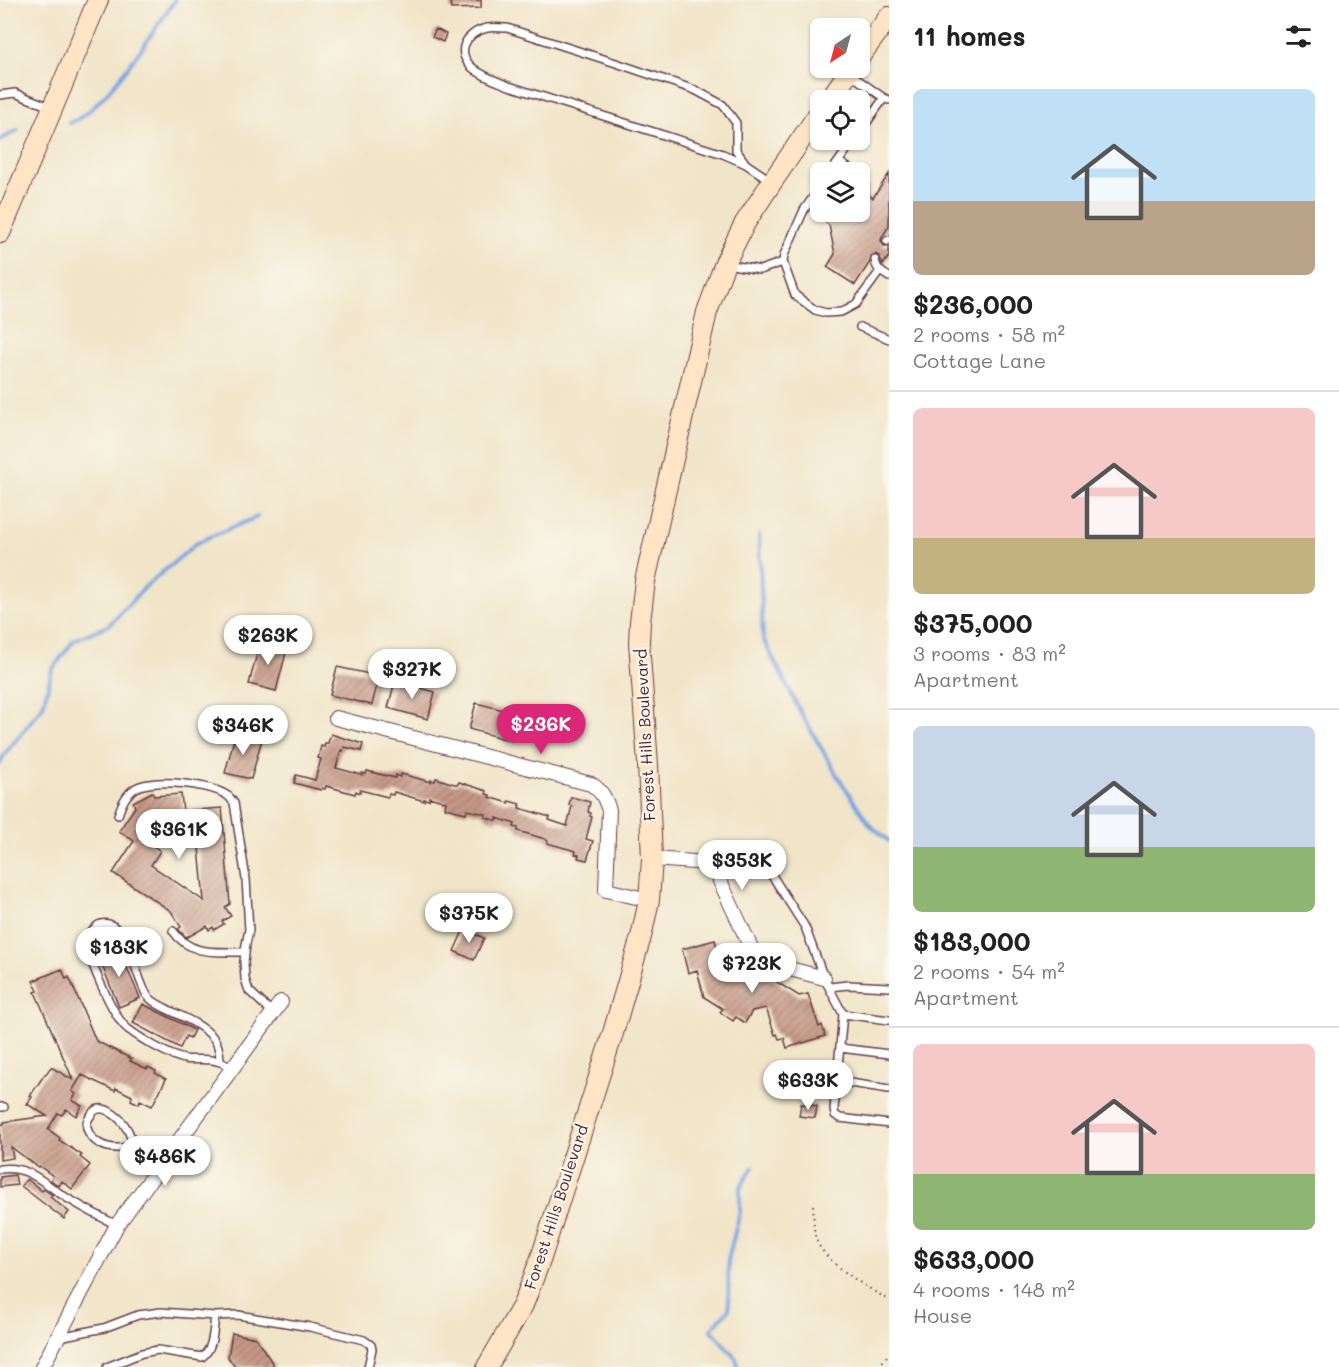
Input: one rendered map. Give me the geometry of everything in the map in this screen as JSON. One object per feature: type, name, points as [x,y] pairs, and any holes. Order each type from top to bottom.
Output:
[{"type":"main road","points":[[0,233],[98,0]]},
{"type":"main road","points":[[870,43],[889,17]]},
{"type":"main road","name":"Forest Hills Boulevard","points":[[487,1367],[523,1305],[541,1258],[613,1033],[642,933],[649,900],[652,859],[639,642],[640,622],[645,581],[707,312],[725,263],[745,223],[810,127]]},
{"type":"street","points":[[336,718],[591,784],[605,797],[609,810],[606,890],[649,900]]},
{"type":"street","points":[[652,859],[722,864],[720,881],[753,952],[775,965],[826,982]]},
{"type":"street","points":[[42,1367],[117,1226],[161,1166],[226,1065],[277,1008]]},
{"type":"lane","points":[[746,164],[736,150],[736,123],[723,105],[695,90],[507,28],[488,28],[473,33],[465,42],[463,50],[465,60],[473,69],[485,76],[509,86],[723,154],[746,164],[772,182]]},
{"type":"lane","points":[[860,78],[886,99],[870,119]]},
{"type":"lane","points":[[0,95],[15,93],[52,108]]},
{"type":"lane","points":[[839,161],[847,150]]},
{"type":"lane","points":[[810,202],[804,210],[784,255],[783,262],[795,295],[815,310],[826,313],[841,312],[856,304],[880,271]]},
{"type":"lane","points":[[875,260],[880,271],[889,277]]},
{"type":"lane","points":[[725,263],[760,270],[783,262]]},
{"type":"lane","points":[[860,327],[889,339]]},
{"type":"lane","points":[[118,815],[122,803],[129,794],[140,786],[159,783],[186,783],[215,790],[228,796],[234,803],[246,879],[249,930],[245,952],[245,979],[249,991],[277,1008]]},
{"type":"lane","points":[[722,864],[760,867],[773,877],[805,927],[826,982],[843,1014],[835,1115],[840,1118],[889,1124]]},
{"type":"lane","points":[[105,924],[115,928],[123,937],[147,994],[159,1005],[212,1035],[226,1065],[210,1059],[189,1059],[168,1053],[127,1029],[112,1008],[90,956],[88,941],[96,927],[105,924]]},
{"type":"lane","points":[[173,931],[179,939],[195,950],[245,952]]},
{"type":"lane","points":[[826,982],[848,986],[889,987]]},
{"type":"lane","points":[[843,1014],[889,1020]]},
{"type":"lane","points":[[840,1048],[889,1054]]},
{"type":"lane","points":[[837,1081],[889,1089]]},
{"type":"lane","points":[[134,1146],[126,1127],[114,1114],[104,1109],[93,1111],[87,1124],[92,1138],[106,1146],[118,1148],[134,1146],[144,1150],[161,1166]]},
{"type":"lane","points":[[0,1169],[8,1168],[33,1174],[96,1216],[117,1226]]},
{"type":"lane","points":[[58,1338],[104,1328],[138,1315],[161,1312],[214,1316],[238,1315],[310,1327],[364,1340],[371,1345],[372,1349],[368,1367]]},
{"type":"lane","points":[[107,1367],[142,1353],[158,1350],[202,1357],[211,1345],[214,1316]]},
{"type":"path","points":[[813,1205],[816,1239],[830,1260],[865,1286],[889,1300]]},
{"type":"path","points":[[879,1367],[889,1353]]},
{"type":"building","points":[[450,0],[481,0],[481,8],[451,9]]},
{"type":"building","points":[[436,29],[446,34],[443,42],[432,37]]},
{"type":"building","points":[[889,174],[889,226],[881,241],[884,246],[889,246],[889,256],[883,265],[879,256],[875,254],[871,256],[870,262],[855,285],[827,267],[835,254],[829,225],[826,222],[870,222],[870,196],[873,198]]},
{"type":"building","points":[[260,642],[287,649],[276,691],[249,684]]},
{"type":"building","points":[[337,667],[379,676],[372,705],[330,695]]},
{"type":"building","points":[[395,681],[435,692],[428,719],[388,708]]},
{"type":"building","points":[[476,703],[519,714],[512,741],[469,729]]},
{"type":"building","points":[[236,732],[262,739],[251,779],[225,773]]},
{"type":"building","points":[[331,734],[363,744],[361,751],[344,747],[336,768],[362,775],[367,771],[395,778],[396,775],[400,777],[401,774],[431,782],[436,778],[454,784],[459,782],[487,791],[486,794],[490,795],[489,797],[520,804],[519,808],[550,817],[549,820],[567,826],[572,806],[569,805],[571,797],[590,802],[588,812],[592,817],[586,839],[593,841],[587,860],[578,858],[576,851],[547,843],[545,839],[518,831],[518,828],[514,827],[515,824],[485,817],[486,814],[467,810],[466,813],[445,808],[446,802],[429,797],[429,800],[424,799],[424,801],[394,792],[388,797],[360,790],[360,793],[356,791],[355,794],[326,786],[321,790],[294,783],[296,775],[315,780],[321,759],[318,758],[321,746],[324,747],[325,743],[328,743]]},
{"type":"building","points":[[152,792],[154,796],[181,794],[183,811],[222,808],[230,904],[225,907],[231,916],[222,921],[224,924],[214,930],[213,927],[209,930],[207,926],[186,937],[178,929],[181,927],[171,911],[113,873],[134,841],[119,831],[135,807],[133,802]],"holes":[[[175,823],[175,827],[180,827],[181,838],[198,837],[204,901],[151,865],[160,851],[151,844],[153,842],[149,839],[159,825]]]},
{"type":"building","points":[[464,929],[484,938],[474,960],[454,951]]},
{"type":"building","points":[[715,940],[721,964],[729,952],[799,996],[808,994],[819,1027],[822,1025],[825,1036],[787,1048],[784,1038],[779,1039],[777,1034],[775,1035],[766,1008],[752,1011],[745,1023],[736,1017],[733,1021],[720,1012],[723,1009],[704,997],[697,970],[688,973],[682,949]]},
{"type":"building","points":[[119,950],[140,998],[119,1007],[99,958]]},
{"type":"building","points":[[62,969],[66,979],[69,977],[96,1041],[132,1059],[130,1061],[156,1071],[155,1073],[166,1079],[152,1106],[140,1100],[139,1104],[131,1100],[132,1096],[116,1088],[115,1091],[82,1075],[72,1091],[76,1094],[72,1100],[82,1106],[76,1116],[66,1109],[62,1115],[58,1113],[48,1129],[60,1138],[59,1140],[82,1155],[80,1157],[90,1165],[72,1189],[62,1181],[59,1186],[51,1180],[53,1176],[11,1147],[13,1158],[0,1160],[0,1125],[4,1122],[47,1116],[27,1104],[32,1097],[30,1096],[51,1067],[73,1080],[35,992],[38,991],[33,981]]},
{"type":"building","points":[[143,1004],[194,1030],[190,1038],[186,1036],[180,1048],[133,1023]]},
{"type":"building","points":[[801,1104],[817,1106],[815,1118],[799,1116]]},
{"type":"building","points":[[15,1175],[17,1185],[0,1187],[0,1177]]},
{"type":"building","points":[[27,1179],[42,1191],[44,1189],[52,1195],[50,1197],[69,1212],[64,1219],[21,1186]]},
{"type":"building","points":[[232,1333],[256,1338],[275,1367],[235,1367],[228,1357]]},
{"type":"waterway","points":[[69,123],[82,116],[111,88],[141,50],[175,0]]},
{"type":"waterway","points":[[0,140],[18,130]]},
{"type":"waterway","points":[[0,763],[43,706],[52,670],[74,640],[109,625],[145,587],[198,542],[257,517]]},
{"type":"waterway","points":[[759,534],[763,639],[801,713],[838,777],[870,825],[889,841]]},
{"type":"waterway","points":[[738,1367],[737,1360],[711,1329],[729,1309],[728,1260],[740,1212],[740,1188],[753,1167]]}]
